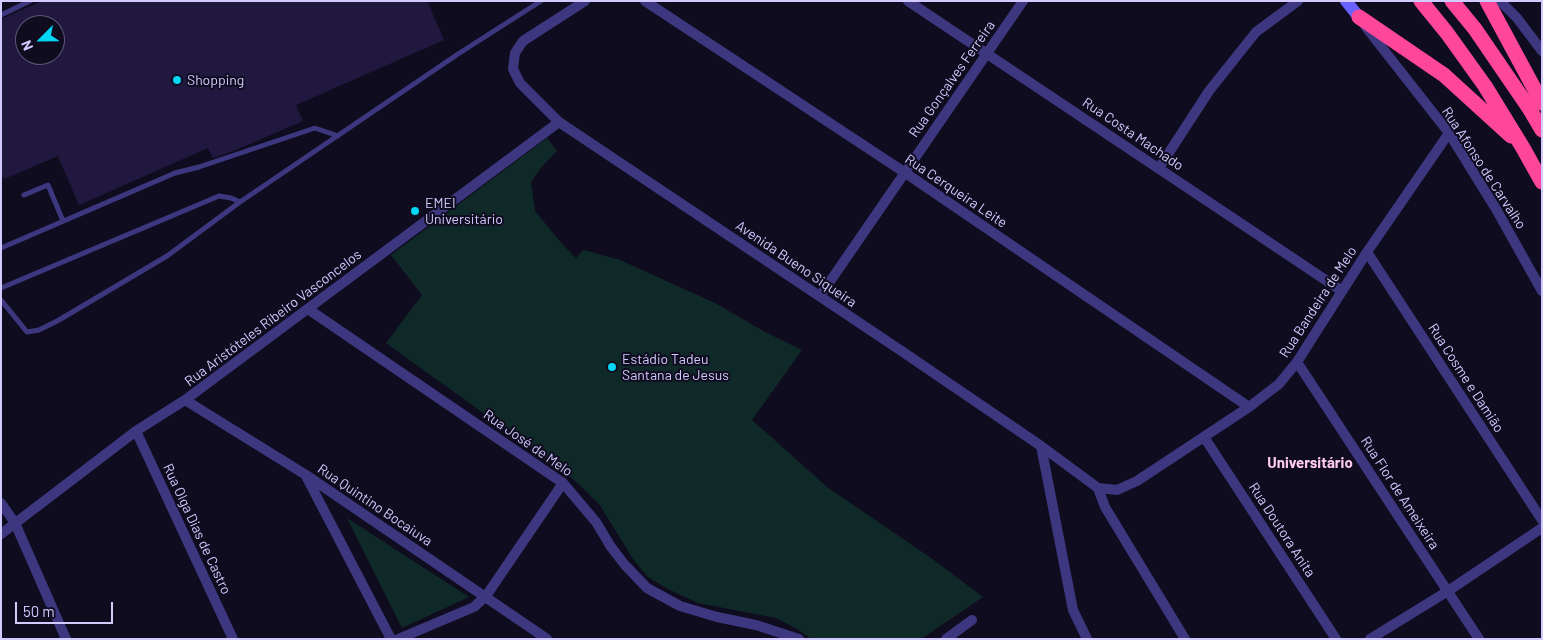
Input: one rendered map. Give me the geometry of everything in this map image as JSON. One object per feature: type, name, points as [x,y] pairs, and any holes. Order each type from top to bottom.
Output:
[{"type":"highway","points":[[1421,1],[1486,86],[1542,182]]},
{"type":"highway","points":[[1452,1],[1475,29],[1542,130]]},
{"type":"highway","points":[[1487,1],[1542,103]]},
{"type":"highway","points":[[1359,17],[1444,75],[1523,148]]},
{"type":"main road","points":[[1346,1],[1359,17]]},
{"type":"street","name":"Avenida Bueno Siqueira","points":[[586,1],[523,42],[515,53],[513,69],[520,83],[559,122],[1041,446],[1098,488]]},
{"type":"street","name":"Rua Cerqueira Leite","points":[[645,1],[904,172],[1249,407]]},
{"type":"street","name":"Rua Costa Machado","points":[[908,1],[1342,291]]},
{"type":"street","name":"Rua Gonçalves Ferreira","points":[[820,296],[1023,1]]},
{"type":"street","points":[[1159,168],[1209,91],[1256,32],[1298,1]]},
{"type":"street","points":[[1500,1],[1517,18],[1542,51]]},
{"type":"street","name":"Rua Afonso de Carvalho","points":[[1359,17],[1449,133],[1496,209],[1542,291]]},
{"type":"street","name":"Rua Aristóteles Ribeiro Vasconcelos","points":[[1,534],[136,431],[185,400],[559,122]]},
{"type":"street","name":"Rua Bandeira de Melo","points":[[1098,488],[1116,490],[1138,481],[1249,407],[1279,384],[1297,362],[1367,252],[1449,133]]},
{"type":"street","name":"Rua Cosme e Damião","points":[[1367,252],[1542,520]]},
{"type":"street","name":"Rua José de Melo","points":[[308,309],[563,483],[596,522],[611,547],[625,565],[647,588],[680,606],[717,617],[756,625],[799,639]]},
{"type":"street","name":"Rua Flor de Ameixeira","points":[[1297,362],[1479,639]]},
{"type":"street","name":"Rua Quintino Bocaiuva","points":[[185,400],[306,475],[547,639]]},
{"type":"street","name":"Rua Olga Dias de Castro","points":[[136,431],[233,639]]},
{"type":"street","name":"Rua Doutora Anita","points":[[1204,437],[1336,639]]},
{"type":"street","points":[[1041,446],[1073,610],[1087,639]]},
{"type":"street","points":[[306,475],[391,639]]},
{"type":"street","points":[[398,639],[474,607],[486,596],[563,483]]},
{"type":"street","points":[[1098,488],[1105,507],[1185,639]]},
{"type":"street","points":[[1,503],[15,523],[66,639]]},
{"type":"street","points":[[1370,639],[1448,592],[1542,528]]},
{"type":"street","points":[[946,639],[972,620]]},
{"type":"lane","points":[[1,15],[30,1]]},
{"type":"lane","points":[[1,300],[27,332],[39,330],[59,320],[167,256],[240,202],[458,54],[541,1]]},
{"type":"lane","points":[[1,248],[175,173],[199,167],[315,128],[338,136]]},
{"type":"lane","points":[[24,195],[48,185],[63,221]]},
{"type":"lane","points":[[1,288],[219,196],[240,202]]},
{"type":"green space","points":[[547,138],[557,151],[531,182],[535,211],[562,244],[576,258],[584,250],[620,260],[715,303],[765,332],[802,350],[752,420],[827,487],[931,558],[983,597],[921,639],[811,639],[776,618],[698,603],[648,577],[633,559],[599,504],[580,485],[558,467],[386,343],[422,295],[391,255]]},
{"type":"green space","points":[[347,518],[469,597],[402,628]]},
{"type":"building","name":"Shopping","points":[[42,1],[427,1],[444,40],[296,105],[303,121],[213,158],[208,148],[79,205],[58,156],[4,179],[1,174],[1,19]]},
{"type":"place","name":"Shopping","points":[[177,80]]},
{"type":"place","name":"EMEI Universitário","points":[[415,211]]},
{"type":"place","name":"Estádio Tadeu Santana de Jesus","points":[[612,367]]},
{"type":"district","name":"Universitário","points":[[1310,463]]}]
